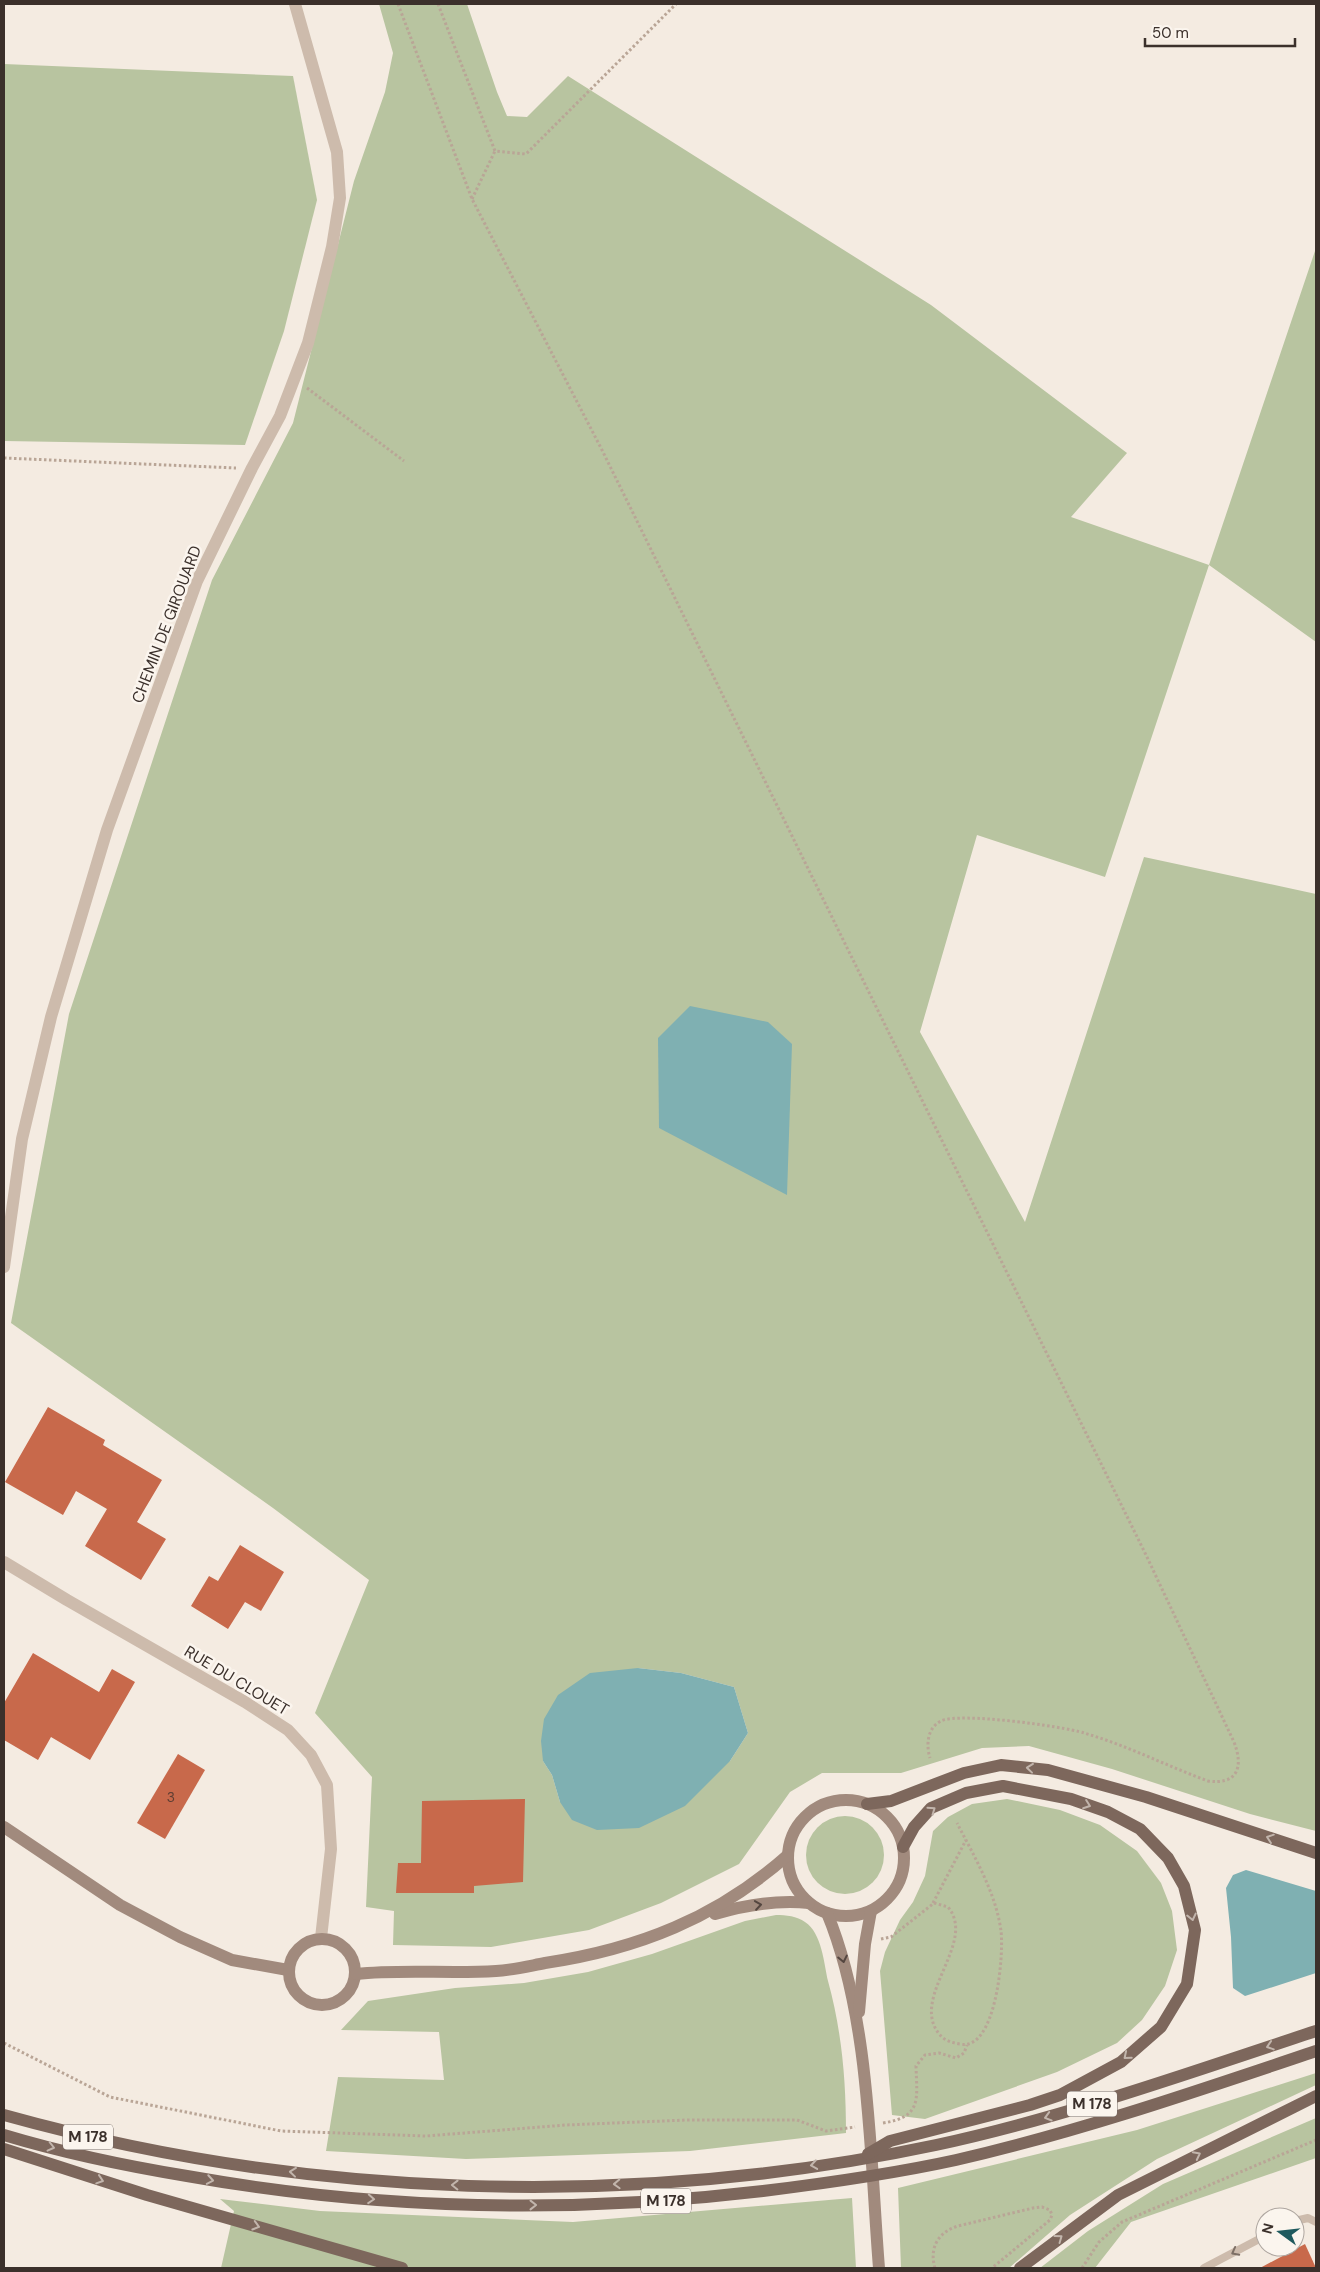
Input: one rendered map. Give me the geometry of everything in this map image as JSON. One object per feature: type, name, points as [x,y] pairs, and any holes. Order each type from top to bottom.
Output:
[{"type":"main road","points":[[867,1804],[891,1801],[964,1773],[1001,1765],[1048,1770],[1146,1797],[1316,1853]]},
{"type":"main road","points":[[862,2158],[890,2142],[1030,2105],[1060,2095],[1121,2062],[1161,2027],[1187,1984],[1195,1930],[1184,1886],[1168,1858],[1140,1830],[1108,1812],[1071,1799],[1002,1786],[966,1793],[930,1808],[914,1827],[903,1847]]},
{"type":"main road","points":[[849,1800],[867,1804],[884,1814],[896,1829],[903,1847],[904,1864],[900,1880],[892,1894],[870,1911],[856,1915],[842,1916],[827,1913],[809,1903],[797,1890],[790,1873],[788,1855],[792,1837],[801,1822],[815,1810],[831,1802],[849,1800]]},
{"type":"main road","points":[[4,1827],[120,1905],[180,1937],[232,1960],[288,1970]]},
{"type":"main road","points":[[356,1974],[388,1971],[498,1971],[567,1960],[646,1940],[694,1920],[724,1904],[770,1871],[788,1855]]},
{"type":"main road","points":[[694,1920],[738,1908],[786,1901],[809,1903]]},
{"type":"main road","points":[[857,2027],[870,1911]]},
{"type":"main road","points":[[827,1913],[840,1944],[857,2027],[865,2085],[878,2268]]},
{"type":"main road","points":[[321,1938],[332,1940],[342,1945],[350,1953],[356,1974],[348,1994],[335,2003],[319,2006],[300,1998],[293,1990],[288,1970],[295,1951],[312,1940],[321,1938]]},
{"type":"main road","name":"M 178","points":[[4,2115],[58,2130],[174,2154],[278,2171],[420,2184],[532,2187],[645,2184],[760,2173],[862,2158],[938,2144],[1025,2124],[1316,2031]]},
{"type":"main road","name":"M 178","points":[[4,2135],[153,2170],[304,2194],[444,2205],[588,2205],[690,2200],[826,2184],[954,2160],[1080,2128],[1316,2051]]},
{"type":"main road","points":[[1020,2268],[1118,2195],[1316,2096]]},
{"type":"main road","points":[[4,2149],[148,2195],[402,2268]]},
{"type":"street","name":"CHEMIN DE GIROUARD","points":[[4,1267],[24,1130],[51,1017],[107,830],[197,581],[252,468],[280,416],[308,343],[332,247],[340,198],[337,152],[295,4]]},
{"type":"street","name":"RUE DU CLOUET","points":[[4,1562],[246,1702],[288,1730],[311,1755],[327,1785],[331,1850],[321,1938]]},
{"type":"lane","points":[[1204,2268],[1255,2241]]},
{"type":"path","points":[[398,4],[472,199],[602,450],[1146,1556],[1229,1731],[1240,1761],[1236,1774],[1224,1782],[1208,1781],[1084,1733],[1048,1725],[953,1718],[941,1721],[933,1729],[928,1740],[930,1758]]},
{"type":"path","points":[[438,4],[495,151],[472,199]]},
{"type":"path","points":[[495,151],[526,154],[676,4]]},
{"type":"path","points":[[294,379],[404,461]]},
{"type":"path","points":[[4,458],[252,468]]},
{"type":"path","points":[[932,1904],[941,1903],[948,1907],[955,1915],[957,1928],[935,1993],[931,2012],[933,2024],[946,2040],[966,2045],[975,2042],[989,2020],[999,1980],[1002,1944],[993,1901],[957,1823]]},
{"type":"path","points":[[879,1939],[890,1937],[932,1904],[966,1840]]},
{"type":"path","points":[[4,2043],[110,2097],[281,2131],[426,2136],[566,2125],[696,2120],[797,2120],[826,2131],[863,2126]]},
{"type":"path","points":[[882,2123],[900,2120],[912,2110],[917,2092],[916,2066],[925,2055],[939,2054],[956,2058],[964,2053],[966,2045]]},
{"type":"path","points":[[1082,2268],[1098,2242],[1122,2222],[1316,2140]]},
{"type":"path","points":[[935,2268],[934,2249],[939,2238],[947,2230],[1033,2208],[1042,2207],[1050,2210],[1052,2215],[1050,2220],[992,2268]]},
{"type":"green space","points":[[379,4],[467,4],[507,116],[527,117],[568,76],[931,305],[1127,453],[1071,517],[1209,565],[1105,877],[977,835],[920,1032],[1025,1222],[1144,857],[1316,894],[1316,1831],[1250,1814],[1112,1769],[1029,1746],[982,1748],[901,1773],[822,1773],[790,1792],[739,1864],[661,1903],[589,1930],[491,1947],[393,1945],[394,1911],[366,1907],[372,1777],[315,1713],[369,1580],[273,1508],[11,1323],[69,1014],[212,580],[293,423],[354,181],[385,92],[393,53]],"holes":[[[638,1668],[681,1673],[734,1687],[748,1733],[730,1761],[560,1802],[552,1775],[543,1761]]]},
{"type":"green space","points":[[4,64],[293,76],[317,200],[284,331],[245,445],[4,441]]},
{"type":"green space","points":[[1316,248],[1316,642],[1209,565]]},
{"type":"green space","points":[[1007,1799],[1060,1810],[1100,1825],[1137,1851],[1161,1883],[1172,1911],[1177,1950],[1165,1986],[1142,2020],[1117,2043],[1057,2072],[925,2119],[892,2115],[880,1971],[885,1952],[900,1920],[913,1902],[925,1876],[933,1831],[948,1817],[972,1804]]},
{"type":"green space","points":[[845,1816],[860,1819],[873,1827],[881,1840],[884,1855],[881,1870],[873,1883],[860,1891],[845,1894],[830,1891],[817,1883],[809,1870],[806,1855],[809,1840],[817,1827],[830,1819]]},
{"type":"green space","points":[[776,1915],[791,1916],[805,1922],[811,1927],[819,1941],[840,2038],[844,2076],[846,2133],[690,2151],[466,2159],[326,2151],[338,2077],[444,2080],[439,2032],[341,2030],[368,2001],[455,1988],[524,1983],[588,1972],[652,1954],[745,1921]]},
{"type":"green space","points":[[1316,2073],[1316,2085],[1157,2159],[1070,2215],[1009,2268],[901,2268],[898,2188],[1137,2130]]},
{"type":"green space","points":[[1316,2118],[1316,2158],[1131,2222],[1095,2268],[1040,2268],[1088,2231],[1163,2184]]},
{"type":"green space","points":[[852,2198],[856,2268],[221,2268],[234,2211],[220,2199],[320,2211],[573,2222]]},
{"type":"water","points":[[690,1006],[768,1022],[792,1044],[787,1195],[659,1128],[658,1038]]},
{"type":"water","points":[[638,1668],[681,1673],[734,1687],[748,1733],[730,1761],[685,1806],[639,1828],[597,1830],[572,1820],[560,1802],[552,1775],[543,1761],[541,1741],[544,1719],[558,1695],[590,1673]]},
{"type":"water","points":[[1246,1870],[1316,1891],[1316,1973],[1245,1996],[1233,1988],[1231,1937],[1226,1888],[1233,1875]]},
{"type":"building","points":[[48,1407],[105,1440],[103,1445],[162,1480],[137,1522],[166,1539],[141,1580],[85,1546],[107,1509],[76,1491],[63,1515],[5,1482]]},
{"type":"building","points":[[240,1545],[284,1572],[261,1611],[245,1602],[228,1629],[191,1606],[209,1576],[218,1581]]},
{"type":"building","points":[[33,1653],[99,1692],[112,1669],[135,1682],[90,1760],[51,1737],[38,1760],[4,1740],[4,1703]]},
{"type":"building","points":[[178,1754],[205,1770],[165,1839],[137,1823]]},
{"type":"building","points":[[525,1799],[523,1882],[474,1886],[474,1893],[396,1893],[398,1863],[421,1863],[422,1801]]},
{"type":"building","points":[[1305,2244],[1316,2268],[1260,2268],[1281,2257],[1305,2257]]}]
